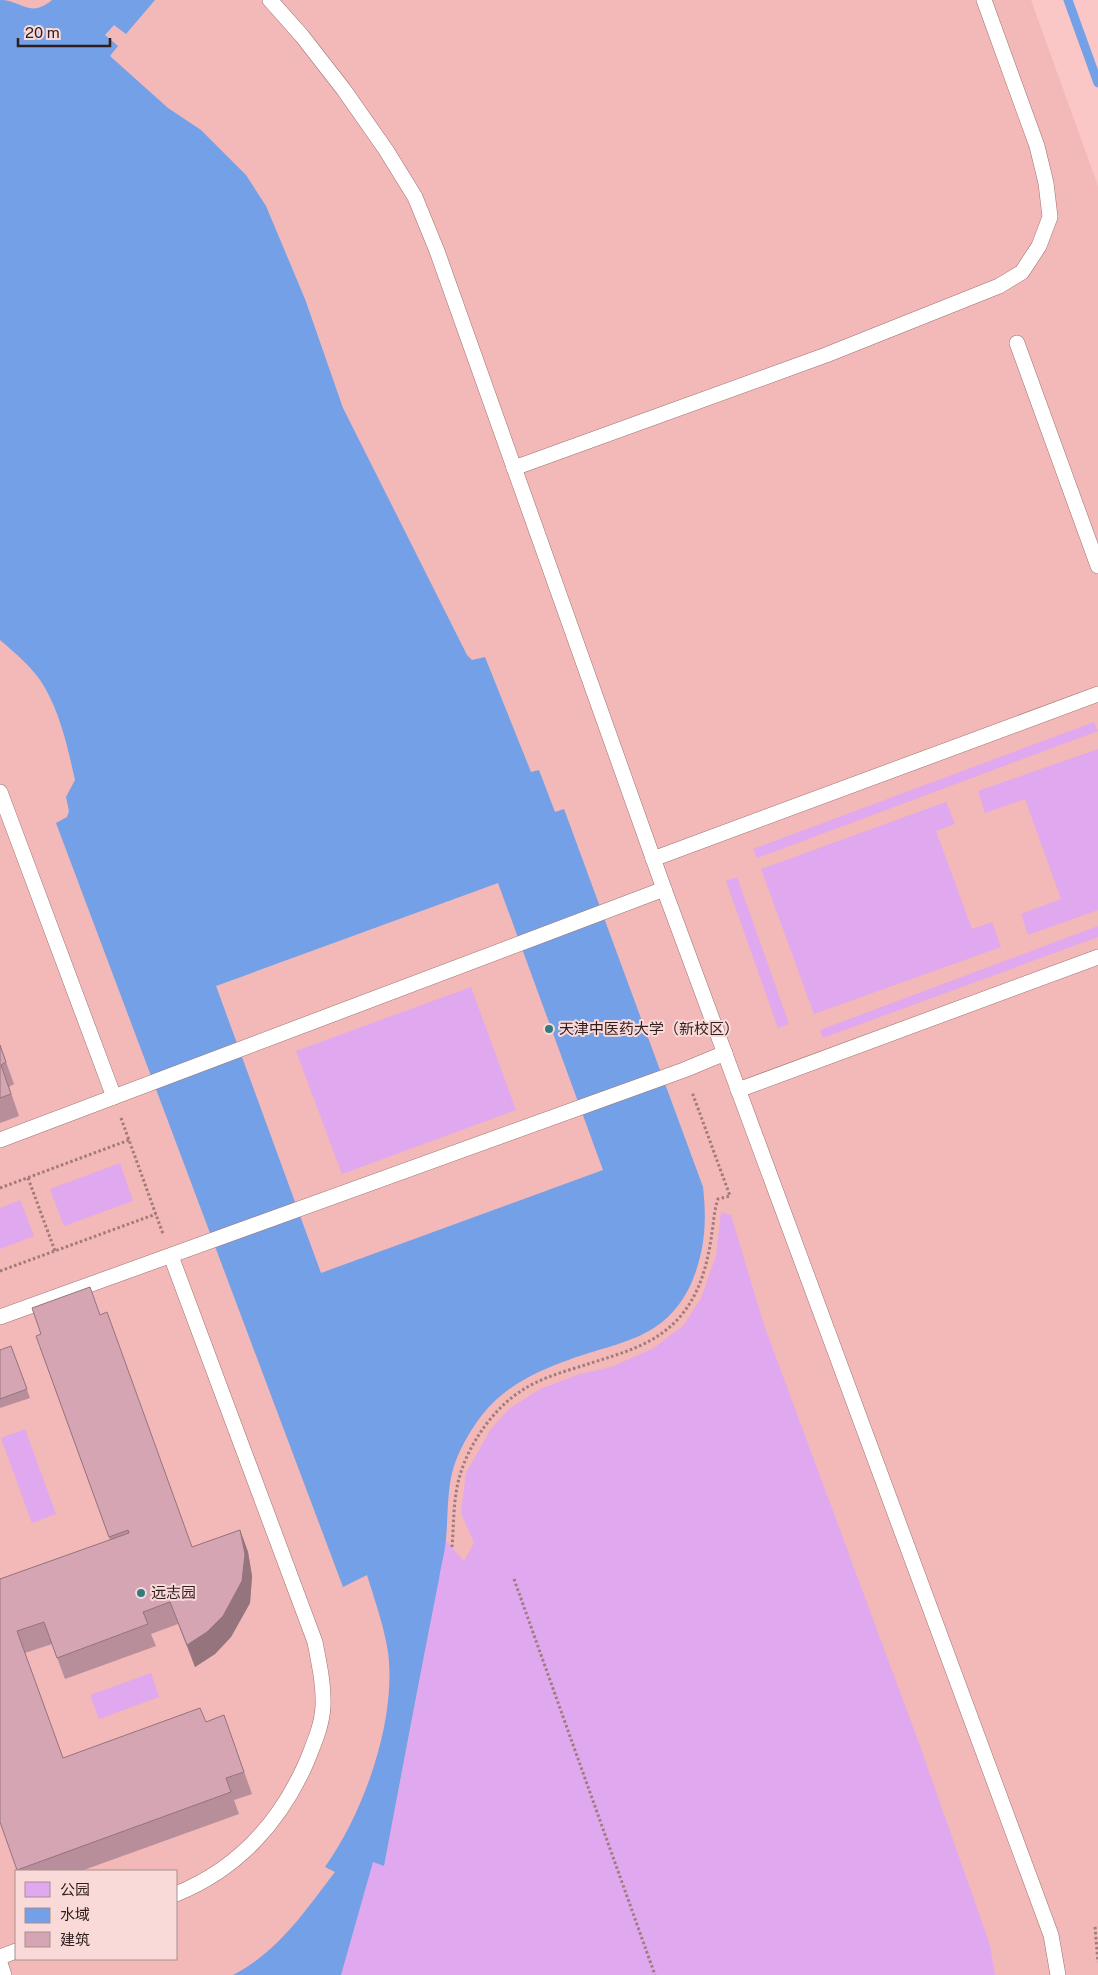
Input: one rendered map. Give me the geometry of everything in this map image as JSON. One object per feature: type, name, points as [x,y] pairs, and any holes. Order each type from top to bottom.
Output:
[{"type":"lane","points":[[270,0],[302,36],[344,90],[415,197],[437,251],[664,889],[1051,1935],[1058,1975]]},
{"type":"lane","points":[[514,468],[826,355],[999,286],[1022,272],[1040,246],[1050,216],[1046,183],[1037,146],[984,0]]},
{"type":"lane","points":[[1017,343],[1098,566]]},
{"type":"lane","points":[[654,859],[1098,694]]},
{"type":"lane","points":[[0,792],[114,1097]]},
{"type":"lane","points":[[0,1140],[664,889]]},
{"type":"lane","points":[[738,1090],[1098,957]]},
{"type":"lane","points":[[0,1317],[677,1073],[725,1053]]},
{"type":"lane","points":[[171,1256],[315,1642],[321,1674],[323,1707],[319,1732],[296,1787],[264,1832],[220,1871],[178,1893]]},
{"type":"lane","points":[[0,1956],[15,1951]]},
{"type":"lane","points":[[0,1963],[4,1975]]},
{"type":"path","points":[[452,1547],[460,1477],[469,1450],[502,1406],[521,1391],[541,1381],[629,1352],[652,1340],[678,1318],[699,1287],[707,1265],[714,1209],[718,1199],[730,1196],[677,1073]]},
{"type":"path","points":[[114,1097],[171,1256]]},
{"type":"path","points":[[0,1188],[129,1140]]},
{"type":"path","points":[[28,1178],[55,1251]]},
{"type":"path","points":[[0,1271],[156,1214]]},
{"type":"path","points":[[514,1579],[654,1975]]},
{"type":"path","points":[[1095,1927],[1098,1962]]},
{"type":"shaded area","name":"天津中医药大学（新校区）","points":[[0,0],[1031,0],[1098,186],[1098,1975],[0,1975]]},
{"type":"green space","points":[[1094,722],[1098,731],[757,858],[753,849]]},
{"type":"green space","points":[[1098,749],[1098,910],[1028,935],[1021,914],[1061,899],[1025,799],[985,813],[978,791]]},
{"type":"green space","points":[[946,802],[955,824],[936,831],[972,929],[992,922],[1001,947],[814,1014],[761,869]]},
{"type":"green space","points":[[737,877],[789,1024],[778,1028],[726,881]]},
{"type":"green space","points":[[1098,926],[1098,937],[823,1038],[820,1030]]},
{"type":"green space","points":[[471,987],[516,1110],[342,1174],[296,1051]]},
{"type":"green space","points":[[120,1163],[133,1201],[64,1226],[50,1189]]},
{"type":"green space","points":[[20,1200],[34,1236],[0,1249],[0,1208]]},
{"type":"green space","points":[[721,1212],[731,1215],[764,1325],[920,1746],[990,1945],[995,1975],[341,1975],[373,1861],[384,1866],[446,1541],[464,1561],[474,1543],[461,1513],[466,1473],[491,1429],[509,1409],[540,1389],[580,1374],[611,1367],[652,1349],[683,1326],[701,1298],[716,1256]]},
{"type":"green space","points":[[25,1429],[56,1514],[32,1523],[1,1438]]},
{"type":"green space","points":[[151,1673],[159,1697],[99,1719],[90,1695]]},
{"type":"water","points":[[0,0],[37,8],[52,0],[155,0],[126,34],[114,25],[105,35],[118,46],[110,56],[168,108],[201,130],[246,175],[266,206],[305,299],[343,408],[467,655],[472,660],[485,657],[531,772],[539,770],[555,812],[564,809],[703,1187],[705,1224],[696,1272],[680,1302],[668,1316],[655,1327],[625,1342],[558,1364],[534,1374],[511,1388],[482,1415],[460,1450],[450,1481],[445,1549],[384,1866],[373,1862],[341,1975],[233,1975],[264,1955],[290,1930],[335,1872],[325,1867],[353,1820],[374,1764],[382,1735],[389,1679],[388,1652],[382,1623],[367,1575],[343,1587],[56,823],[67,817],[69,811],[66,797],[75,780],[70,756],[51,699],[36,674],[0,640]],"holes":[[[498,883],[603,1170],[321,1273],[216,986]]]},
{"type":"building","points":[[0,1045],[6,1062],[1,1065],[11,1094],[0,1098]]},
{"type":"building","name":"远志园","points":[[90,1287],[100,1315],[107,1312],[192,1547],[240,1530],[245,1554],[242,1581],[223,1616],[207,1632],[187,1645],[170,1602],[143,1612],[148,1624],[57,1658],[44,1622],[17,1631],[63,1758],[200,1708],[206,1722],[224,1715],[244,1772],[226,1778],[231,1792],[17,1870],[0,1822],[0,1579],[129,1533],[128,1530],[109,1537],[36,1336],[41,1334],[32,1308]]},
{"type":"building","points":[[11,1346],[27,1389],[0,1399],[0,1350]]},
{"type":"waterway","points":[[1068,0],[1098,83]]},
{"type":"place","name":"天津中医药大学（新校区）","points":[[549,1029]]},
{"type":"place","name":"远志园","points":[[141,1593]]}]
